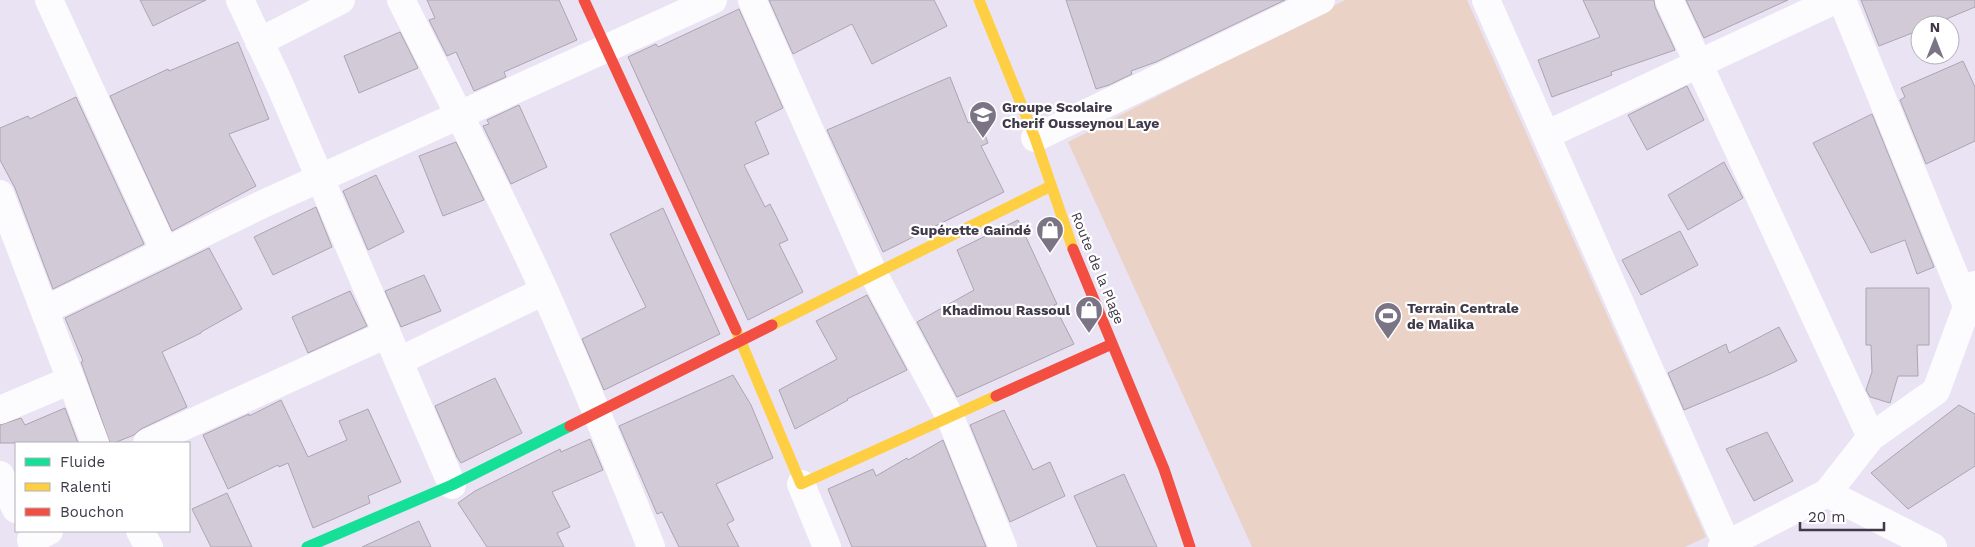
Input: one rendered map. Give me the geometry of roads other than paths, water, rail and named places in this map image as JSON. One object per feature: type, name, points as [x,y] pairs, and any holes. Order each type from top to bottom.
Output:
[{"type":"street","points":[[49,0],[165,252]]},
{"type":"street","points":[[240,0],[320,178],[452,485]]},
{"type":"street","points":[[260,42],[341,0]]},
{"type":"street","points":[[401,0],[460,114],[544,291],[597,413],[651,547]]},
{"type":"street","points":[[584,0],[741,341],[827,547]]},
{"type":"street","points":[[45,310],[320,178],[713,0]]},
{"type":"street","points":[[752,0],[874,275],[950,417],[1003,547]]},
{"type":"street","name":"Route de la Plage","points":[[979,0],[1035,138],[1068,237],[1164,469],[1190,547]]},
{"type":"street","points":[[1035,138],[1321,0]]},
{"type":"street","points":[[1486,0],[1724,546],[1827,493],[1870,437],[1936,391],[1971,295],[1842,0]]},
{"type":"street","points":[[1668,0],[1870,437]]},
{"type":"street","points":[[1546,135],[1835,0]]},
{"type":"street","points":[[307,547],[452,485],[1051,186]]},
{"type":"street","points":[[0,194],[7,233],[45,310],[95,442]]},
{"type":"street","points":[[399,361],[544,291]]},
{"type":"street","points":[[148,442],[387,334]]},
{"type":"street","points":[[801,484],[1112,344]]},
{"type":"street","points":[[0,410],[71,380]]},
{"type":"street","points":[[0,475],[15,507]]},
{"type":"street","points":[[1827,493],[1932,547]]},
{"type":"street","points":[[141,532],[149,547]]},
{"type":"place","name":"Groupe Scolaire Cherif Ousseynou Laye","points":[[983,139]]},
{"type":"place","name":"Supérette Gaindé","points":[[1050,254]]},
{"type":"place","name":"Khadimou Rassoul","points":[[1089,334]]},
{"type":"place","name":"Terrain Centrale de Malika","points":[[1388,340]]}]
